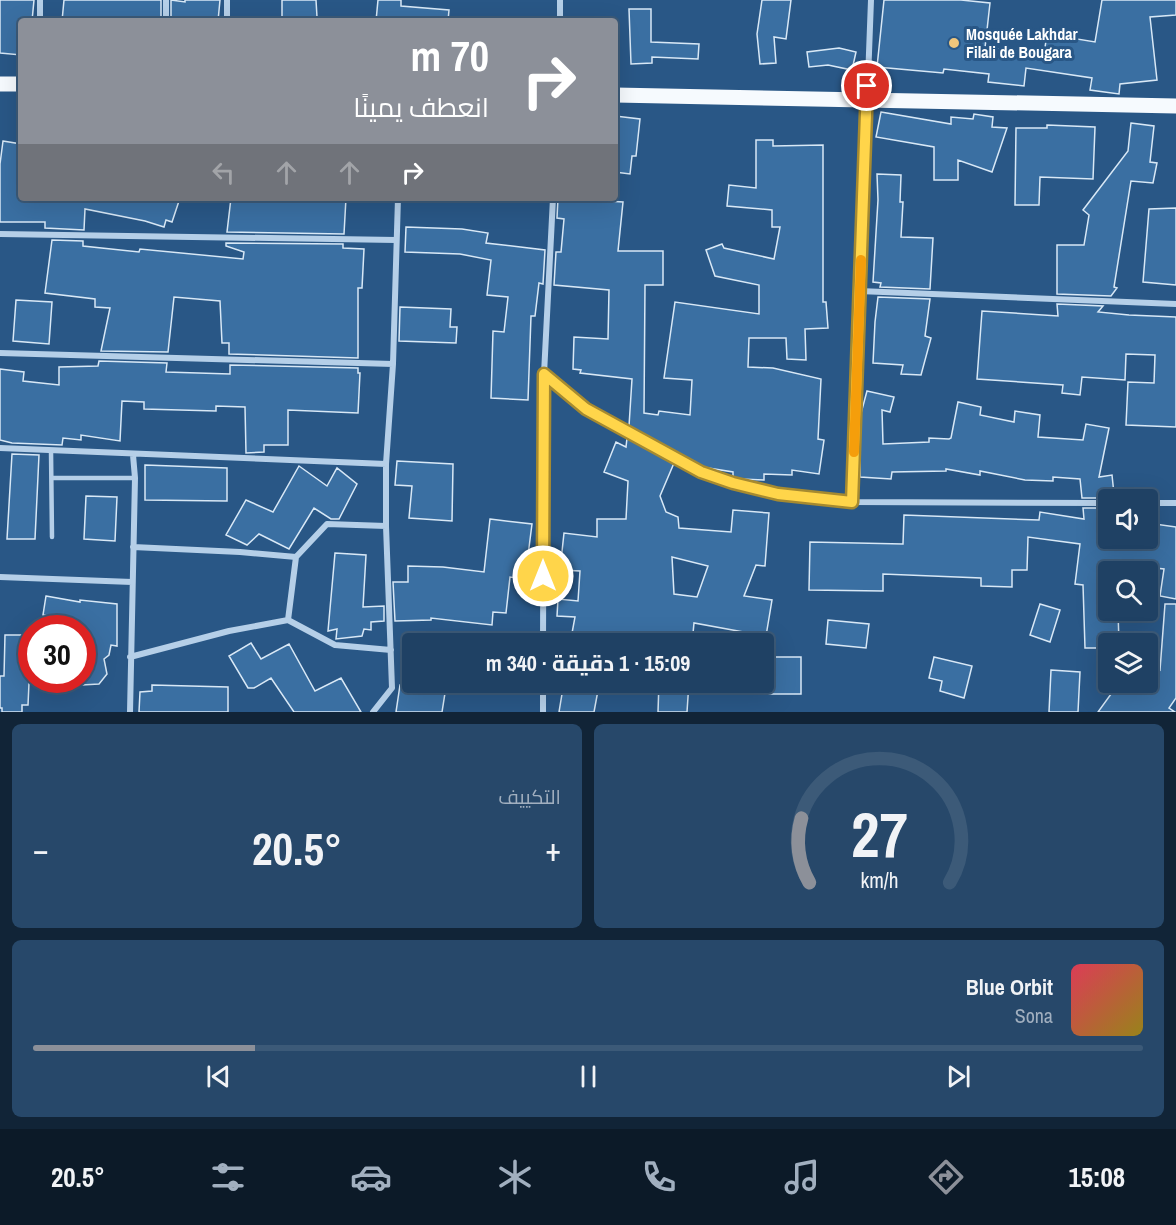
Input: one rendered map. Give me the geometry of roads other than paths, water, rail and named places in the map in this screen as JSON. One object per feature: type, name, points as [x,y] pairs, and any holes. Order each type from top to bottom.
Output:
[{"type":"main road","points":[[0,84],[18,84]]},
{"type":"main road","points":[[618,96],[1176,106]]},
{"type":"street","points":[[40,0],[40,18]]},
{"type":"street","points":[[166,0],[166,18]]},
{"type":"street","points":[[227,0],[227,18]]},
{"type":"street","points":[[560,0],[560,18]]},
{"type":"street","points":[[852,502],[871,0]]},
{"type":"street","points":[[373,712],[392,688],[386,464],[393,364],[398,201]]},
{"type":"street","points":[[543,633],[544,374],[553,201]]},
{"type":"street","points":[[0,234],[396,240]]},
{"type":"street","points":[[859,291],[1176,304]]},
{"type":"street","points":[[0,353],[393,364]]},
{"type":"street","points":[[544,374],[586,409],[701,472],[778,494],[852,502],[1098,503]]},
{"type":"street","points":[[0,448],[386,464]]},
{"type":"street","points":[[130,712],[135,478],[133,455]]},
{"type":"street","points":[[1158,503],[1176,503]]},
{"type":"street","points":[[288,620],[296,557],[327,524],[386,526]]},
{"type":"street","points":[[133,547],[296,557]]},
{"type":"street","points":[[0,577],[132,582]]},
{"type":"street","points":[[130,657],[229,631],[288,620],[334,645],[391,650]]},
{"type":"street","points":[[543,693],[543,712]]},
{"type":"lane","points":[[51,451],[52,537]]},
{"type":"lane","points":[[52,477],[135,478]]},
{"type":"place","name":"Mosquée Lakhdar Filali de Bougara","points":[[954,43]]}]
